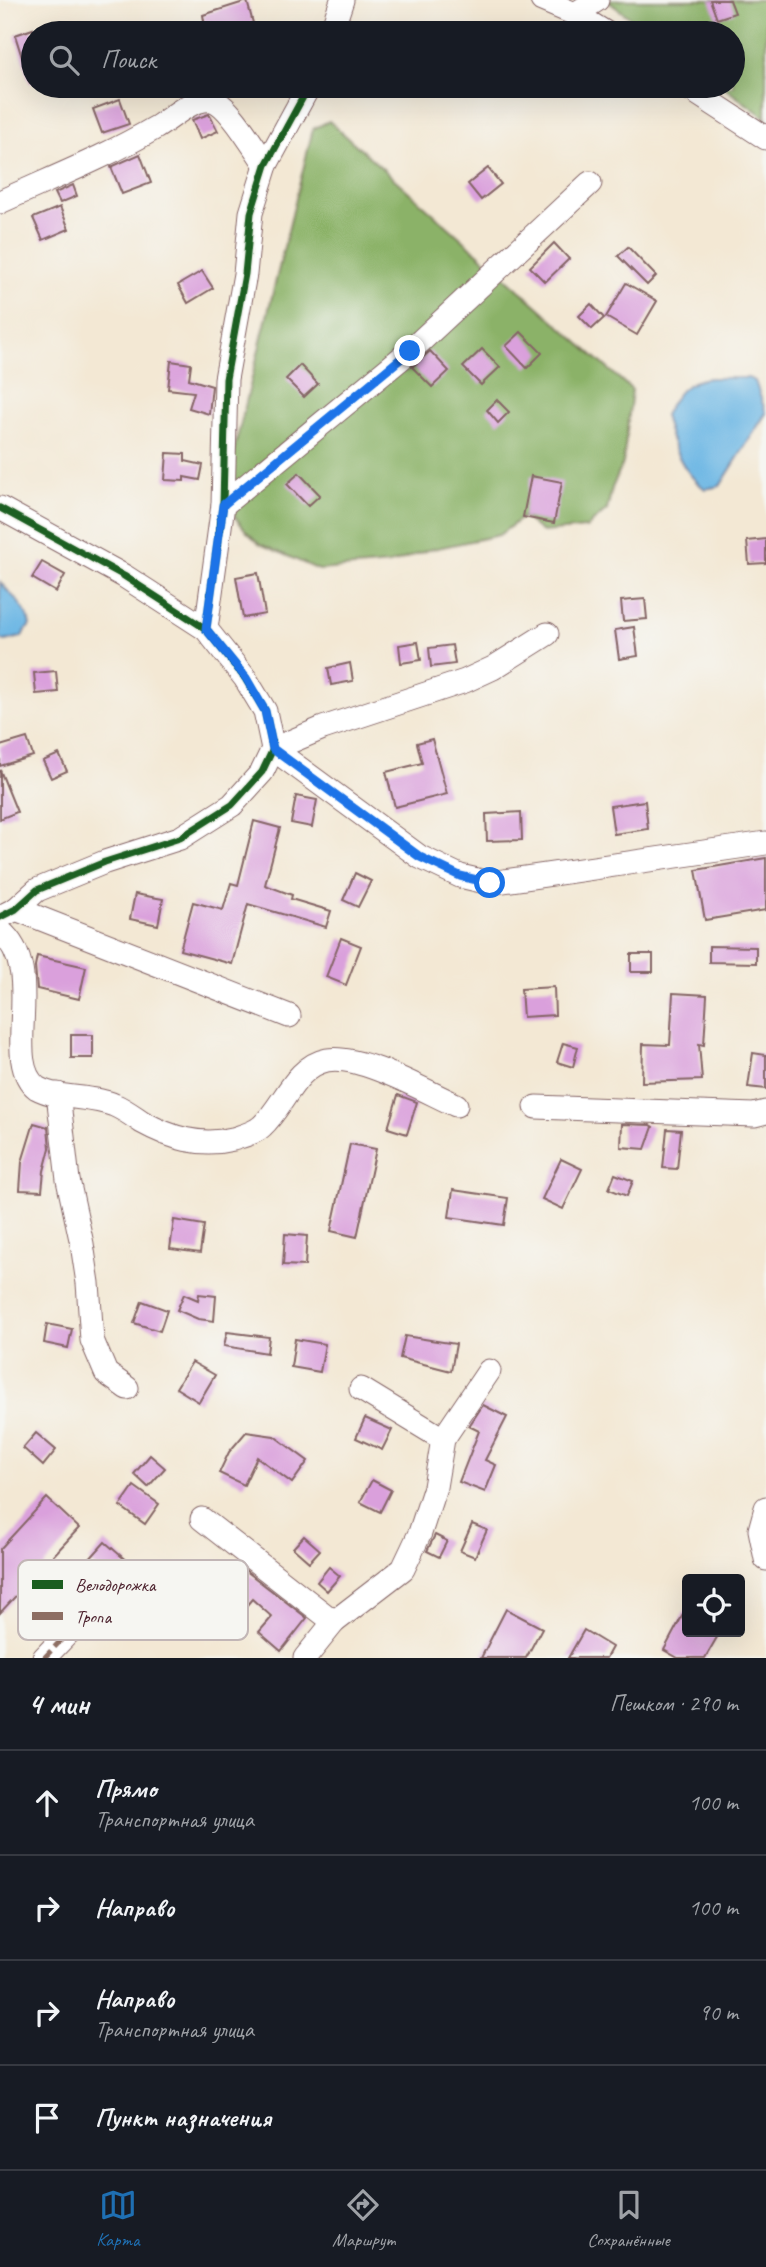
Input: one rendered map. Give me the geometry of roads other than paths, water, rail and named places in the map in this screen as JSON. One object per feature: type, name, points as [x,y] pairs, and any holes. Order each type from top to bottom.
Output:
[{"type":"street","points":[[335,21],[342,0]]},
{"type":"street","points":[[542,0],[586,21]]},
{"type":"street","points":[[575,14],[597,0]]},
{"type":"street","points":[[206,629],[223,505],[226,379],[245,274],[251,213],[267,165],[303,98]]},
{"type":"street","points":[[704,98],[766,138]]},
{"type":"street","points":[[0,202],[155,128],[203,101],[214,100],[225,108],[267,165]]},
{"type":"street","points":[[223,505],[410,351],[590,183]]},
{"type":"street","points":[[0,508],[124,576],[206,629],[246,678],[265,711],[273,749],[262,772],[232,805],[180,838],[105,862],[37,890],[8,913]]},
{"type":"street","points":[[273,749],[323,728],[465,681],[493,668],[547,634]]},
{"type":"street","points":[[273,749],[420,857],[460,876],[490,883],[766,843]]},
{"type":"street","points":[[8,913],[289,1016]]},
{"type":"street","points":[[0,931],[16,951],[20,969],[22,997],[18,1060],[24,1076],[38,1088],[115,1105],[163,1133],[192,1142],[214,1143],[260,1129],[302,1074],[313,1065],[329,1060],[346,1060],[367,1066],[456,1105]]},
{"type":"street","points":[[58,1094],[68,1180],[88,1283],[92,1340],[106,1373],[127,1388]]},
{"type":"street","points":[[536,1107],[754,1115],[766,1112]]},
{"type":"street","points":[[305,1658],[334,1622],[403,1569],[420,1533],[431,1499],[443,1439],[489,1371]]},
{"type":"street","points":[[361,1389],[443,1439]]},
{"type":"street","points":[[766,1508],[760,1530],[766,1559]]},
{"type":"street","points":[[202,1519],[334,1622]]},
{"type":"street","points":[[44,1658],[62,1640]]},
{"type":"water","points":[[748,378],[755,381],[766,413],[720,486],[705,489],[689,474],[678,456],[664,415],[682,389],[701,379]]},
{"type":"water","points":[[0,582],[22,607],[30,625],[21,637],[5,641],[0,639]]}]
